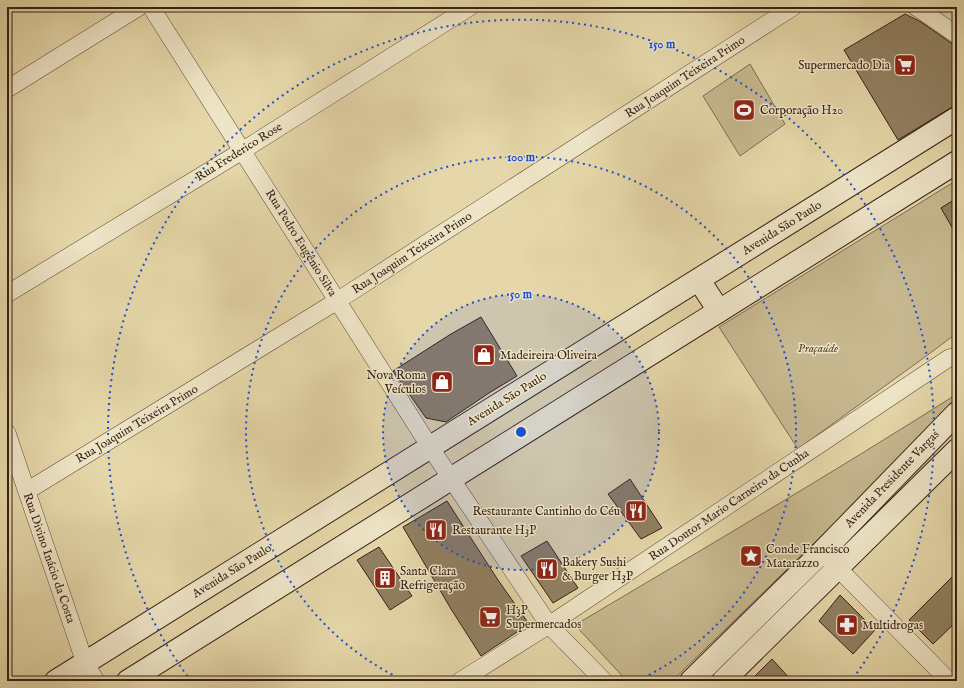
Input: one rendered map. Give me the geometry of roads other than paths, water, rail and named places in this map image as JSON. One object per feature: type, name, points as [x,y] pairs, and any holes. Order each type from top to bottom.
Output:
[{"type":"main road","name":"Avenida São Paulo","points":[[56,681],[90,672],[430,447],[957,118]]},
{"type":"main road","points":[[128,681],[957,162]]},
{"type":"main road","points":[[699,280],[719,310]]},
{"type":"main road","name":"Avenida Presidente Vargas","points":[[691,681],[822,552],[957,413]]},
{"type":"main road","name":"Avenida Presidente Vargas","points":[[723,681],[957,450]]},
{"type":"street","points":[[7,89],[139,7]]},
{"type":"street","name":"Rua Pedro Eugênio Silva","points":[[151,7],[430,447],[549,625],[604,681]]},
{"type":"street","name":"Rua Frederico Rose","points":[[7,294],[242,151],[470,7]]},
{"type":"street","name":"Rua Joaquim Teixeira Primo","points":[[27,491],[337,301],[793,7]]},
{"type":"street","points":[[916,7],[957,35]]},
{"type":"street","name":"Rua Doutor Mario Carneiro da Cunha","points":[[460,681],[549,625],[942,362],[957,356]]},
{"type":"street","name":"Rua Divino Inácio da Costa","points":[[7,433],[90,672]]},
{"type":"street","points":[[822,552],[949,681]]},
{"type":"place","name":"Supermercado Dia","points":[[905,65]]},
{"type":"place","name":"Corporação H20","points":[[744,110]]},
{"type":"place","name":"Madeireira Oliveira","points":[[484,355]]},
{"type":"place","name":"Nova Roma Veículos","points":[[442,382]]},
{"type":"place","name":"Restaurante Cantinho do Céu","points":[[636,511]]},
{"type":"place","name":"Restaurante H3P","points":[[436,530]]},
{"type":"place","name":"Conde Francisco Matarazzo","points":[[751,556]]},
{"type":"place","name":"Bakery Sushi & Burger H3P","points":[[547,569]]},
{"type":"place","name":"Santa Clara Refrigeração","points":[[385,578]]},
{"type":"place","name":"H3P Supermercados","points":[[490,617]]},
{"type":"place","name":"Multidrogas","points":[[847,625]]},
{"type":"park label","name":"Praçaúde","points":[[818,348]]}]
